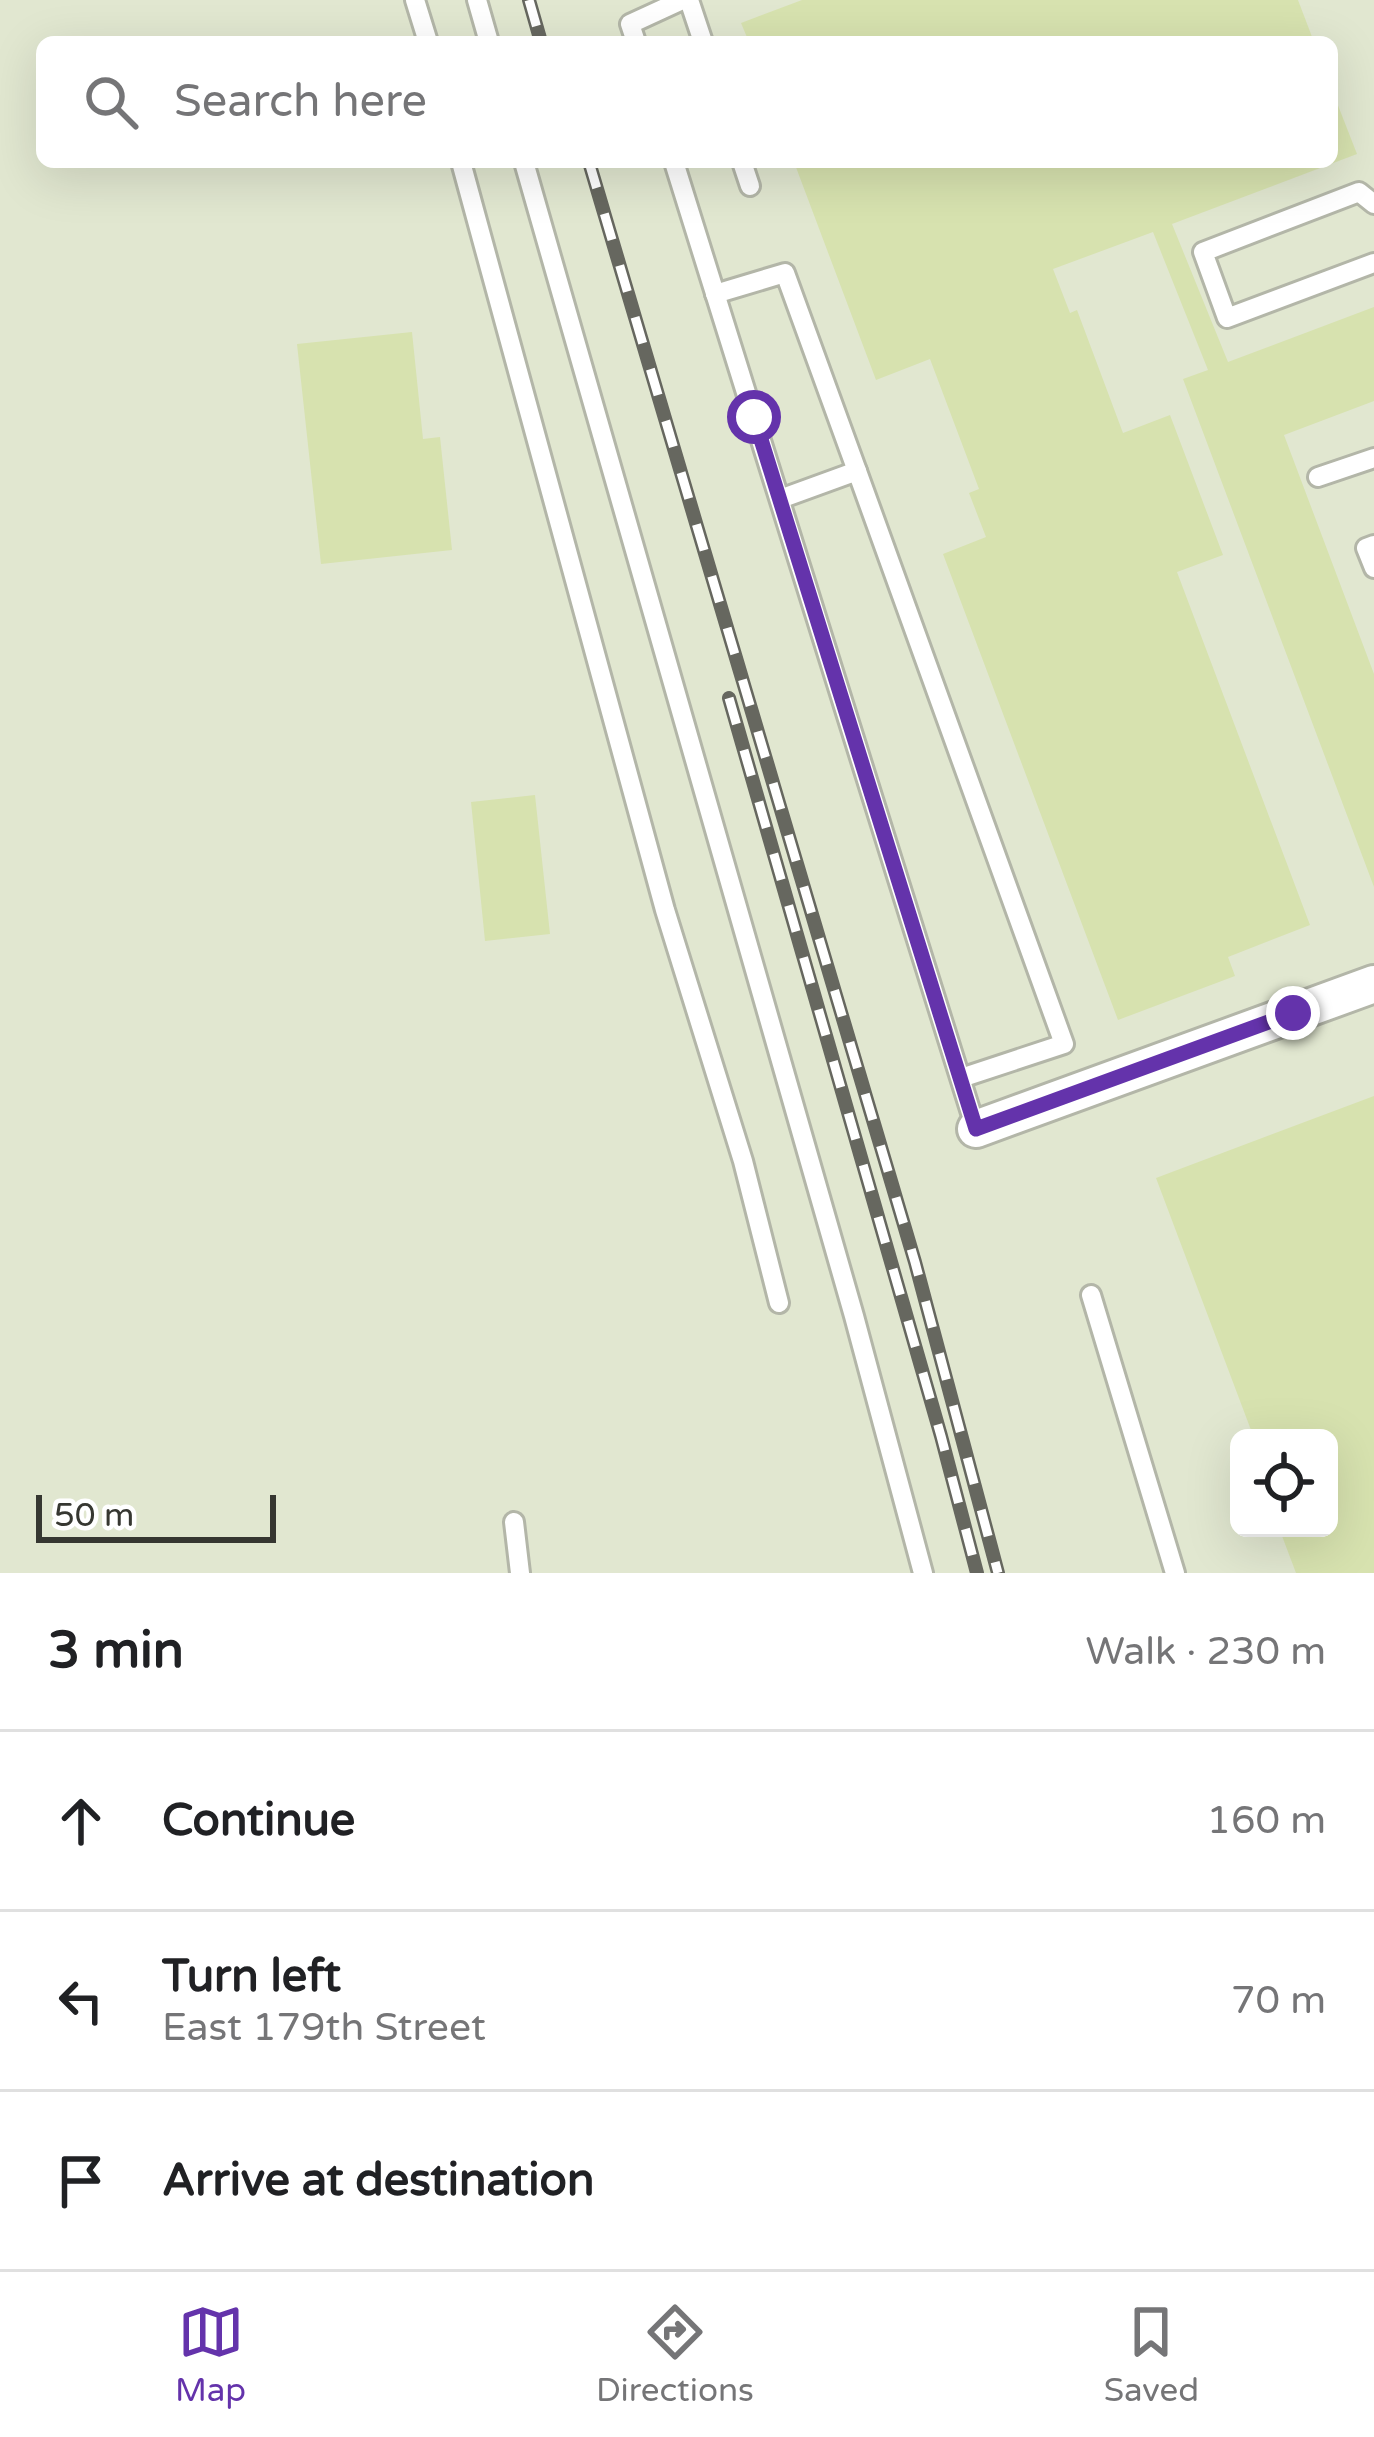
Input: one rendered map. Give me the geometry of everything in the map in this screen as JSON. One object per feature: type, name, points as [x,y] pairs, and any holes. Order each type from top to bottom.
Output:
[{"type":"street","points":[[976,1129],[1374,984]]},
{"type":"lane","points":[[415,0],[426,36]]},
{"type":"lane","points":[[476,0],[487,36]]},
{"type":"lane","points":[[634,36],[630,24],[685,0],[700,36]]},
{"type":"lane","points":[[463,168],[665,910],[743,1161],[779,1303]]},
{"type":"lane","points":[[526,168],[923,1573]]},
{"type":"lane","points":[[676,168],[976,1129]]},
{"type":"lane","points":[[744,168],[750,186]]},
{"type":"lane","points":[[1374,204],[1358,193],[1203,252],[1227,318],[1374,263]]},
{"type":"lane","points":[[715,294],[784,273],[1064,1044],[961,1078]]},
{"type":"lane","points":[[1318,477],[1374,458]]},
{"type":"lane","points":[[779,499],[857,471]]},
{"type":"lane","points":[[1374,545],[1366,548],[1374,568]]},
{"type":"lane","points":[[1091,1295],[1175,1573]]},
{"type":"lane","points":[[514,1522],[520,1573]]},
{"type":"shaded area","points":[[0,0],[1374,0],[1374,1573],[0,1573]]},
{"type":"building","points":[[802,0],[1298,0],[1312,36],[746,36],[741,23]]},
{"type":"building","points":[[1338,105],[1357,154],[1338,161]]},
{"type":"building","points":[[796,168],[1320,168],[1172,224],[1228,362],[1374,307],[1374,401],[1284,435],[1374,674],[1374,887],[1183,379],[1208,370],[1153,232],[1053,269],[1070,313],[1077,310],[1123,433],[1170,415],[1223,555],[1177,572],[1310,925],[1228,957],[1235,976],[1118,1020],[943,554],[986,537],[969,493],[979,489],[930,359],[876,380]]},
{"type":"building","points":[[412,332],[423,439],[440,437],[452,550],[321,564],[297,344]]},
{"type":"building","points":[[535,795],[550,934],[485,941],[471,802]]},
{"type":"building","points":[[1374,1096],[1374,1573],[1296,1573],[1282,1537],[1338,1537],[1338,1429],[1251,1429],[1156,1178]]},
{"type":"railway","points":[[529,0],[539,36]]},
{"type":"railway","points":[[591,168],[915,1262],[998,1573]]},
{"type":"railway","points":[[729,698],[977,1573]]},
{"type":"route","points":[[754,417],[976,1129],[1293,1013]]}]
